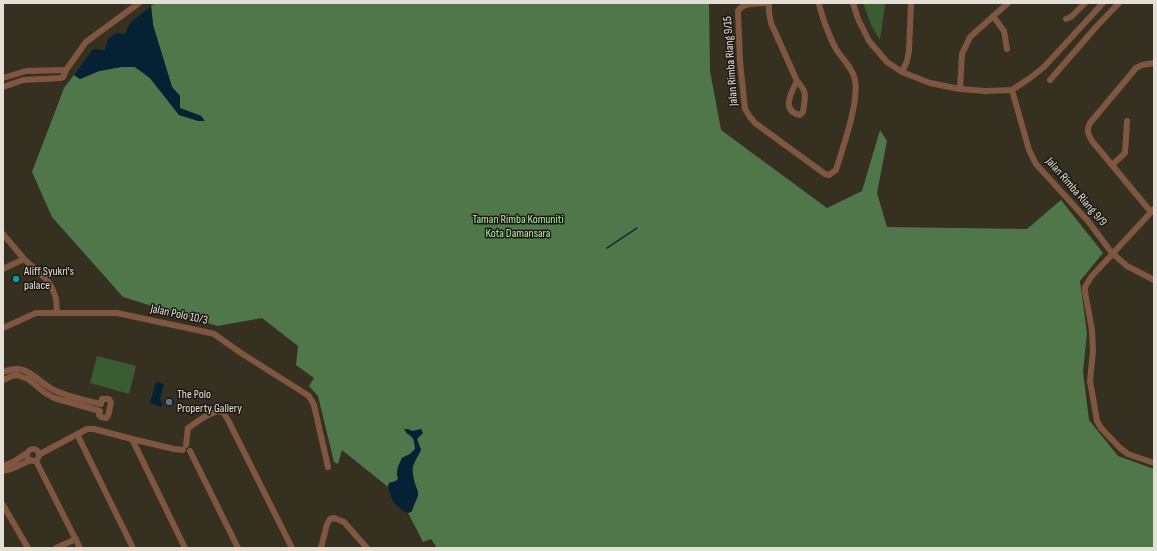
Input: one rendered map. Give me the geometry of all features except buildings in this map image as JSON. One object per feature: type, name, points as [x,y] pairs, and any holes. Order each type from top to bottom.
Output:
[{"type":"street","points":[[3,87],[23,80],[61,78],[86,42],[139,3]]},
{"type":"street","points":[[768,3],[770,23],[797,81],[804,88],[805,92],[802,114],[795,114],[792,111],[788,100],[797,81]]},
{"type":"street","name":"Jalan Rimba Riang 9/15","points":[[768,3],[745,5],[738,11],[740,61],[745,109],[755,123],[824,174],[829,175],[836,170],[852,115],[856,81],[851,70],[836,49],[820,11],[819,3]]},
{"type":"street","points":[[853,3],[858,19],[869,41],[887,62],[902,72],[930,83],[960,89],[1013,92],[1044,67],[1102,3]]},
{"type":"street","points":[[902,72],[907,61],[909,51],[911,3]]},
{"type":"street","points":[[960,89],[962,54],[970,37],[1008,3]]},
{"type":"street","points":[[1066,19],[1071,17],[1085,3]]},
{"type":"street","points":[[1050,80],[1119,3]]},
{"type":"street","points":[[993,16],[1004,31],[1007,48]]},
{"type":"street","points":[[1154,62],[1136,68],[1090,122],[1088,127],[1088,134],[1092,141],[1152,210],[1091,277],[1085,287],[1092,330],[1093,351],[1090,381],[1096,420],[1101,428],[1120,448],[1128,454],[1154,463]]},
{"type":"street","points":[[3,78],[26,71],[65,74]]},
{"type":"street","name":"Jalan Rimba Riang 9/9","points":[[1013,92],[1030,150],[1036,164],[1088,221],[1112,253],[1127,266],[1154,280]]},
{"type":"street","points":[[1112,165],[1126,153],[1127,121]]},
{"type":"street","points":[[3,234],[24,259],[46,280],[52,288],[56,298],[57,313]]},
{"type":"street","points":[[3,269],[24,259]]},
{"type":"street","name":"Jalan Polo 10/3","points":[[3,328],[36,313],[116,313],[214,334],[309,396],[314,405],[328,467]]},
{"type":"street","points":[[3,372],[18,368],[32,374],[48,387],[56,391],[100,408],[54,398],[28,379],[17,375],[3,380]]},
{"type":"street","points":[[238,548],[186,449],[188,428],[208,415],[219,411],[225,416],[235,434],[292,548]]},
{"type":"street","points":[[3,471],[38,459],[40,454],[77,434],[86,430],[94,429],[174,449],[186,449]]},
{"type":"street","points":[[77,434],[133,548]]},
{"type":"street","points":[[132,439],[185,548]]},
{"type":"street","points":[[3,466],[13,462],[34,448],[40,454]]},
{"type":"street","points":[[27,453],[29,459],[33,460],[80,548]]},
{"type":"street","points":[[3,505],[28,548]]},
{"type":"street","points":[[321,548],[326,524],[330,519],[334,518],[344,522],[367,548]]},
{"type":"street","points":[[56,548],[76,539]]},
{"type":"green space","name":"Taman Rimba Komuniti Kota Damansara","points":[[156,3],[709,3],[710,71],[721,130],[827,208],[862,191],[880,130],[887,141],[877,193],[887,227],[1027,229],[1061,200],[1103,253],[1080,281],[1087,333],[1083,372],[1089,420],[1118,456],[1154,469],[1154,548],[437,548],[431,539],[423,542],[408,513],[412,511],[418,493],[412,467],[421,450],[417,439],[422,433],[408,429],[406,433],[414,439],[415,449],[410,454],[402,458],[398,479],[389,483],[388,487],[342,450],[338,464],[334,462],[318,396],[309,386],[314,378],[296,365],[298,346],[262,318],[217,326],[123,297],[52,217],[32,172],[64,88],[74,75],[80,79],[99,71],[121,67],[135,67],[150,78],[179,115],[204,121],[201,116],[180,108],[180,96],[172,87],[153,25],[151,6]]},
{"type":"green space","points":[[863,3],[884,3],[885,5],[880,40],[871,25]]},
{"type":"green space","points":[[97,356],[136,366],[129,394],[90,383]]},
{"type":"water","points":[[151,6],[153,25],[172,87],[180,96],[180,108],[201,116],[205,121],[198,121],[179,115],[150,78],[135,67],[121,67],[99,71],[80,79],[74,75],[93,49],[105,50],[108,39],[116,33],[125,34],[130,23]]},
{"type":"water","points":[[156,382],[164,384],[160,399],[163,404],[161,407],[150,403]]},
{"type":"water","points":[[404,429],[412,431],[421,429],[423,433],[417,439],[421,450],[413,466],[413,478],[418,495],[412,511],[408,513],[403,511],[393,502],[388,487],[389,483],[398,479],[397,470],[402,458],[410,454],[415,449],[413,438]]},
{"type":"waterway","points":[[607,248],[637,228]]},
{"type":"place","name":"Aliff Syukri's palace","points":[[16,279]]},
{"type":"place","name":"The Polo Property Gallery","points":[[169,402]]}]
